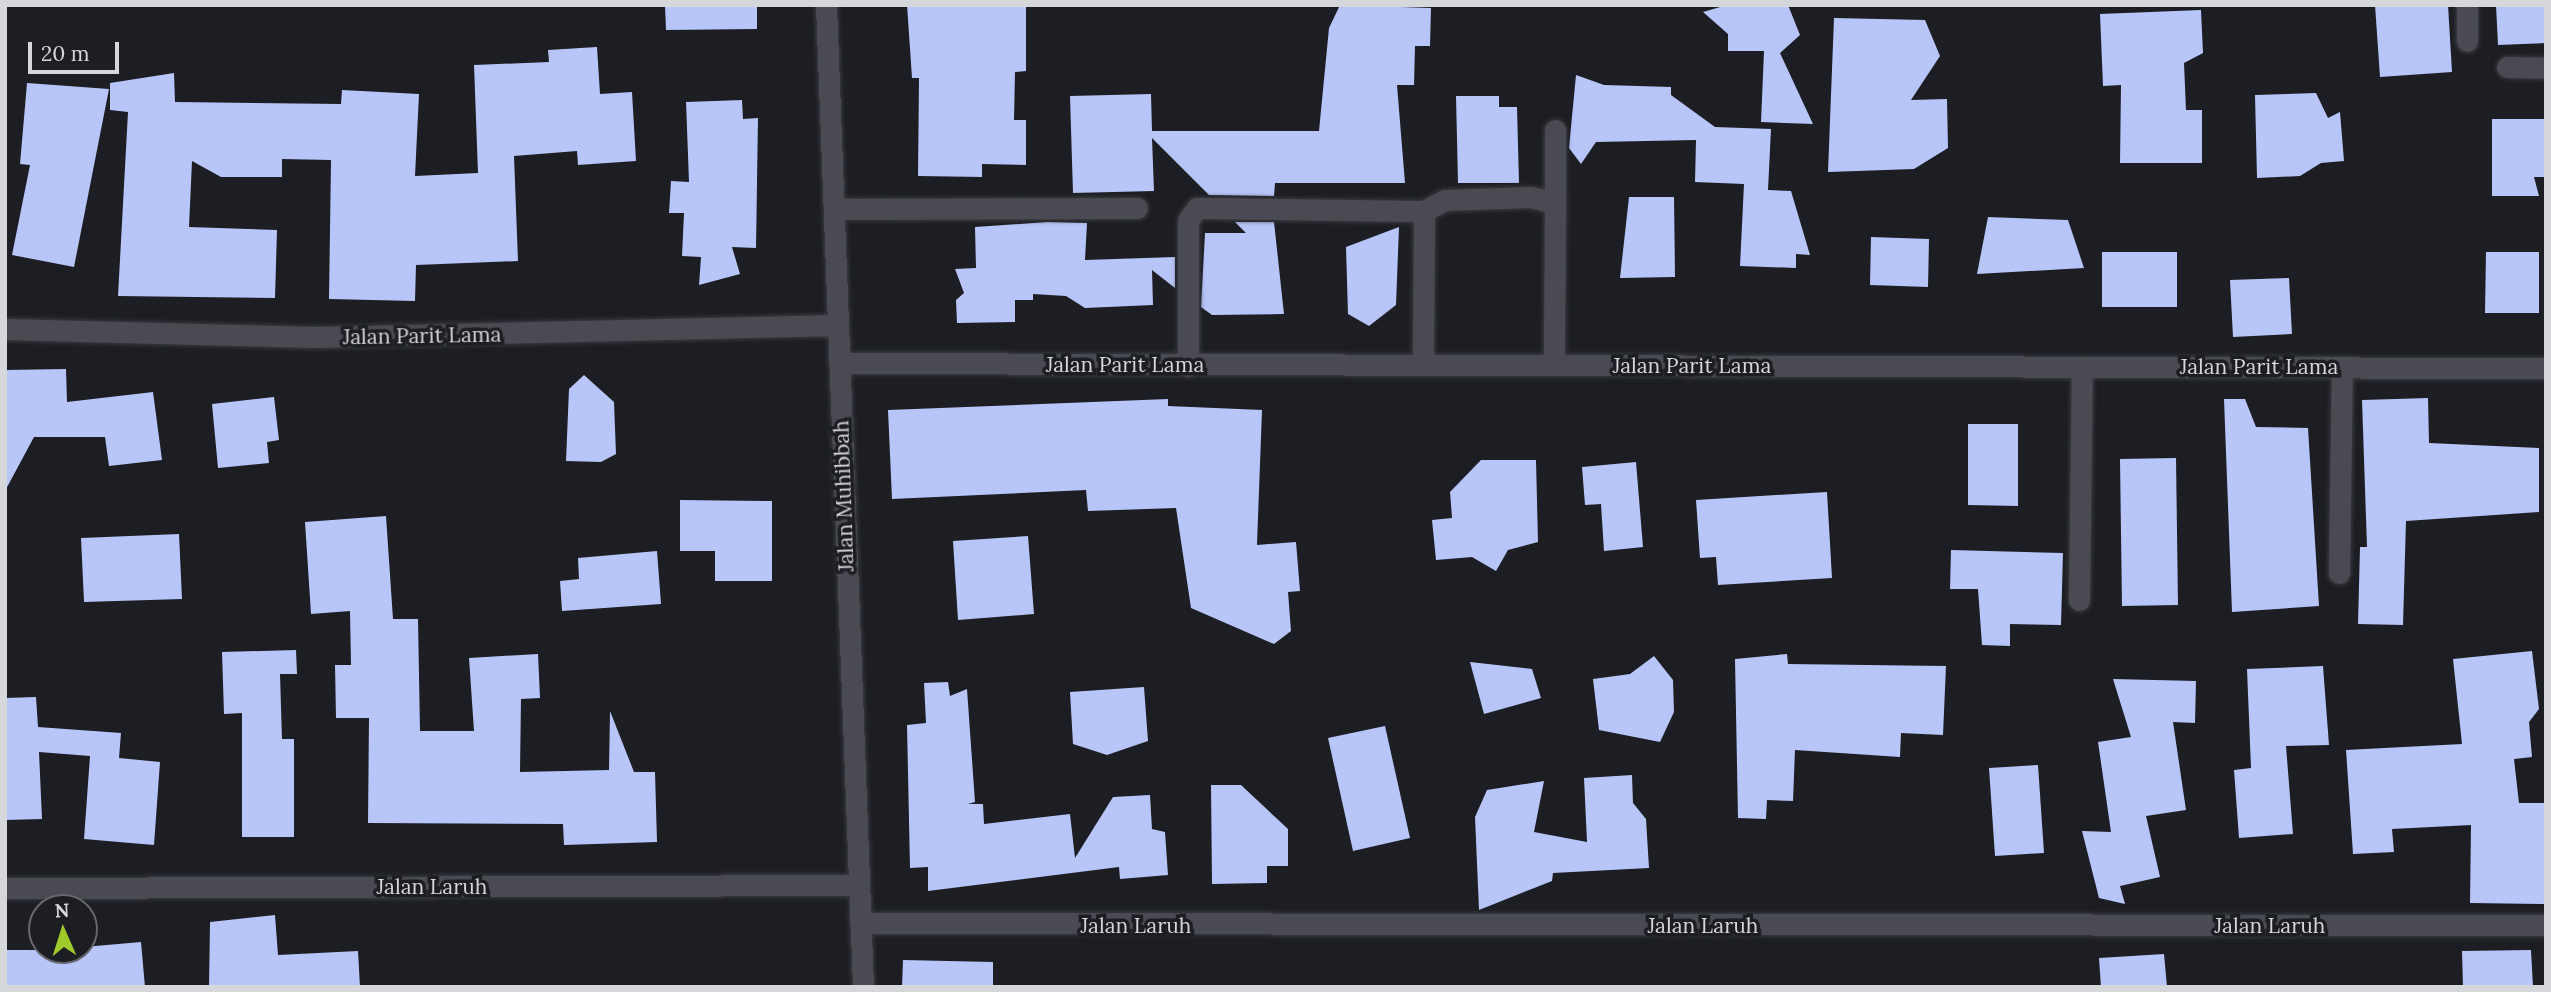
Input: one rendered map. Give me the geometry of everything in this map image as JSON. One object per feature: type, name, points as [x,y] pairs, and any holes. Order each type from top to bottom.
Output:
[{"type":"street","name":"Jalan Muhibbah","points":[[826,5],[863,987]]},
{"type":"street","points":[[2467,5],[2467,41]]},
{"type":"street","points":[[2507,67],[2546,68]]},
{"type":"street","points":[[1555,130],[1555,366]]},
{"type":"street","points":[[1188,366],[1188,220],[1197,208],[1424,211],[1446,200],[1530,197],[1555,203]]},
{"type":"street","points":[[835,209],[1138,208]]},
{"type":"street","points":[[1423,365],[1424,211]]},
{"type":"street","name":"Jalan Parit Lama","points":[[5,329],[315,337],[838,325]]},
{"type":"street","name":"Jalan Parit Lama","points":[[839,363],[2546,368]]},
{"type":"street","points":[[2080,600],[2082,367]]},
{"type":"street","points":[[2339,573],[2342,368]]},
{"type":"street","name":"Jalan Laruh","points":[[5,888],[858,885]]},
{"type":"street","name":"Jalan Laruh","points":[[860,923],[2546,925]]},
{"type":"building","points":[[665,5],[757,5],[757,29],[666,30]]},
{"type":"building","points":[[907,5],[1026,5],[1026,71],[1015,72],[1014,120],[1026,120],[1026,165],[982,164],[982,177],[918,176],[919,78],[912,78]]},
{"type":"building","points":[[1340,5],[1431,8],[1430,46],[1415,46],[1414,85],[1397,85],[1405,183],[1275,183],[1274,196],[1209,195],[1152,138],[1154,191],[1073,193],[1070,96],[1151,94],[1152,131],[1319,131],[1329,28]]},
{"type":"building","points":[[1727,5],[1788,5],[1800,35],[1780,53],[1813,124],[1761,122],[1764,51],[1728,51],[1728,34],[1703,12]]},
{"type":"building","points":[[2375,5],[2448,5],[2452,72],[2380,77]]},
{"type":"building","points":[[2496,5],[2546,5],[2546,43],[2498,45]]},
{"type":"building","points":[[2201,10],[2203,53],[2184,63],[2186,110],[2202,110],[2202,163],[2120,163],[2121,85],[2103,86],[2100,14]]},
{"type":"building","points":[[1834,18],[1925,20],[1940,56],[1911,100],[1947,99],[1948,148],[1914,169],[1828,172]]},
{"type":"building","points":[[597,47],[600,94],[632,92],[636,161],[578,165],[577,151],[514,156],[518,261],[416,265],[415,301],[329,299],[331,160],[282,159],[282,177],[221,177],[192,161],[189,227],[277,230],[275,298],[118,296],[128,112],[110,110],[110,83],[174,73],[175,102],[341,104],[342,90],[419,94],[415,176],[478,173],[474,65],[549,62],[548,50]]},
{"type":"building","points":[[1576,75],[1604,85],[1671,87],[1671,95],[1715,127],[1771,129],[1768,190],[1791,191],[1810,255],[1796,254],[1796,268],[1740,266],[1744,184],[1695,182],[1696,140],[1596,142],[1581,164],[1569,148]]},
{"type":"building","points":[[27,83],[109,89],[74,267],[12,255],[30,165],[20,164]]},
{"type":"building","points":[[2316,93],[2328,118],[2340,112],[2344,161],[2321,163],[2300,176],[2257,178],[2255,95]]},
{"type":"building","points":[[1456,96],[1499,96],[1499,107],[1517,107],[1519,183],[1458,183]]},
{"type":"building","points":[[742,100],[743,119],[758,118],[756,248],[732,247],[740,274],[699,285],[701,257],[682,256],[684,213],[669,213],[671,181],[689,182],[686,102]]},
{"type":"building","points":[[2492,119],[2546,119],[2546,177],[2534,177],[2539,196],[2492,196]]},
{"type":"building","points":[[1629,197],[1674,197],[1675,277],[1620,278]]},
{"type":"building","points":[[1988,217],[2068,220],[2084,268],[1977,274]]},
{"type":"building","points":[[1048,222],[1087,223],[1085,260],[1175,257],[1175,288],[1152,270],[1153,305],[1085,308],[1066,296],[1033,294],[1033,300],[1015,300],[1015,322],[957,323],[956,300],[964,293],[955,269],[976,268],[975,227]]},
{"type":"building","points":[[1235,222],[1274,222],[1284,314],[1212,315],[1201,307],[1205,233],[1246,233]]},
{"type":"building","points":[[1399,227],[1396,305],[1369,326],[1348,314],[1346,247]]},
{"type":"building","points":[[1871,237],[1929,239],[1928,287],[1870,285]]},
{"type":"building","points":[[2102,252],[2177,252],[2177,307],[2102,307]]},
{"type":"building","points":[[2486,252],[2539,252],[2539,313],[2485,313]]},
{"type":"building","points":[[2289,278],[2292,334],[2233,337],[2230,280]]},
{"type":"building","points":[[66,369],[67,402],[153,392],[162,460],[109,466],[105,437],[34,437],[5,491],[5,370]]},
{"type":"building","points":[[584,375],[614,402],[616,454],[601,462],[566,461],[569,389]]},
{"type":"building","points":[[274,397],[279,440],[267,442],[269,463],[218,468],[212,404]]},
{"type":"building","points":[[2428,398],[2429,443],[2539,448],[2539,512],[2406,521],[2403,625],[2358,624],[2360,547],[2367,547],[2362,400]]},
{"type":"building","points":[[1168,399],[1168,406],[1262,410],[1257,545],[1296,542],[1300,591],[1288,592],[1291,631],[1274,644],[1191,608],[1176,508],[1088,511],[1086,490],[892,499],[888,410]]},
{"type":"building","points":[[2224,399],[2245,399],[2256,427],[2308,428],[2319,606],[2232,612]]},
{"type":"building","points":[[1968,424],[2018,424],[2018,506],[1968,505]]},
{"type":"building","points":[[2176,458],[2178,605],[2122,606],[2120,459]]},
{"type":"building","points":[[1481,460],[1536,460],[1538,542],[1508,550],[1496,571],[1472,557],[1436,560],[1432,520],[1452,518],[1450,492]]},
{"type":"building","points":[[1636,462],[1643,547],[1604,551],[1601,504],[1585,505],[1582,467]]},
{"type":"building","points":[[1827,492],[1832,578],[1718,585],[1716,557],[1700,558],[1696,500]]},
{"type":"building","points":[[680,500],[772,501],[772,581],[715,581],[715,551],[680,551]]},
{"type":"building","points":[[386,516],[393,619],[418,619],[420,731],[474,731],[469,658],[538,654],[540,698],[521,699],[520,772],[609,770],[610,711],[634,772],[655,772],[657,842],[564,845],[563,824],[368,823],[369,718],[336,718],[335,665],[351,665],[350,611],[311,614],[305,522]]},
{"type":"building","points":[[179,534],[182,599],[84,602],[81,538]]},
{"type":"building","points":[[1028,536],[1034,614],[958,620],[953,541]]},
{"type":"building","points":[[1951,550],[2063,553],[2061,625],[2010,624],[2010,646],[1982,645],[1978,589],[1950,589]]},
{"type":"building","points":[[657,551],[661,604],[562,611],[560,581],[579,579],[578,558]]},
{"type":"building","points":[[296,650],[297,674],[280,674],[282,739],[294,739],[294,837],[242,837],[242,713],[224,714],[222,652]]},
{"type":"building","points":[[2532,651],[2539,709],[2529,722],[2532,757],[2514,759],[2519,803],[2546,803],[2546,904],[2470,903],[2471,825],[2392,829],[2394,852],[2353,854],[2346,750],[2462,744],[2453,659]]},
{"type":"building","points":[[1787,654],[1788,664],[1946,666],[1943,735],[1901,733],[1900,757],[1795,750],[1793,801],[1767,800],[1766,819],[1738,818],[1735,659]]},
{"type":"building","points":[[1654,656],[1673,680],[1674,712],[1660,742],[1599,730],[1593,679],[1630,674]]},
{"type":"building","points":[[1470,662],[1532,669],[1541,698],[1484,714]]},
{"type":"building","points":[[2323,666],[2329,745],[2286,746],[2293,834],[2239,838],[2234,770],[2251,768],[2247,669]]},
{"type":"building","points":[[2113,679],[2196,681],[2195,723],[2173,722],[2186,810],[2146,816],[2160,877],[2120,886],[2125,904],[2099,898],[2082,831],[2111,832],[2098,742],[2131,737]]},
{"type":"building","points":[[948,682],[950,696],[967,689],[975,802],[968,804],[983,804],[984,824],[1070,814],[1075,858],[1113,797],[1150,795],[1152,829],[1165,832],[1168,875],[1120,879],[1119,867],[928,891],[928,867],[910,868],[907,725],[926,723],[924,683]]},
{"type":"building","points":[[1144,687],[1148,741],[1107,755],[1073,744],[1070,692]]},
{"type":"building","points":[[36,697],[38,727],[121,733],[119,758],[160,762],[154,845],[84,839],[90,756],[39,752],[42,819],[5,820],[5,698]]},
{"type":"building","points":[[1385,726],[1410,838],[1353,851],[1328,738]]},
{"type":"building","points":[[2038,765],[2044,853],[1995,856],[1989,768]]},
{"type":"building","points":[[1632,775],[1633,803],[1646,819],[1649,868],[1553,873],[1552,881],[1479,910],[1475,817],[1487,790],[1544,781],[1534,832],[1587,842],[1584,778]]},
{"type":"building","points":[[1211,785],[1241,785],[1288,829],[1288,866],[1267,866],[1267,883],[1212,884]]},
{"type":"building","points":[[275,915],[278,955],[358,951],[360,987],[209,987],[210,922]]},
{"type":"building","points":[[141,942],[145,987],[5,987],[5,950],[28,950],[28,964],[98,964],[98,946]]},
{"type":"building","points":[[2531,950],[2533,987],[2463,987],[2462,951]]},
{"type":"building","points":[[2164,954],[2167,987],[2101,987],[2099,958]]},
{"type":"building","points":[[903,960],[993,962],[993,987],[902,987]]}]
